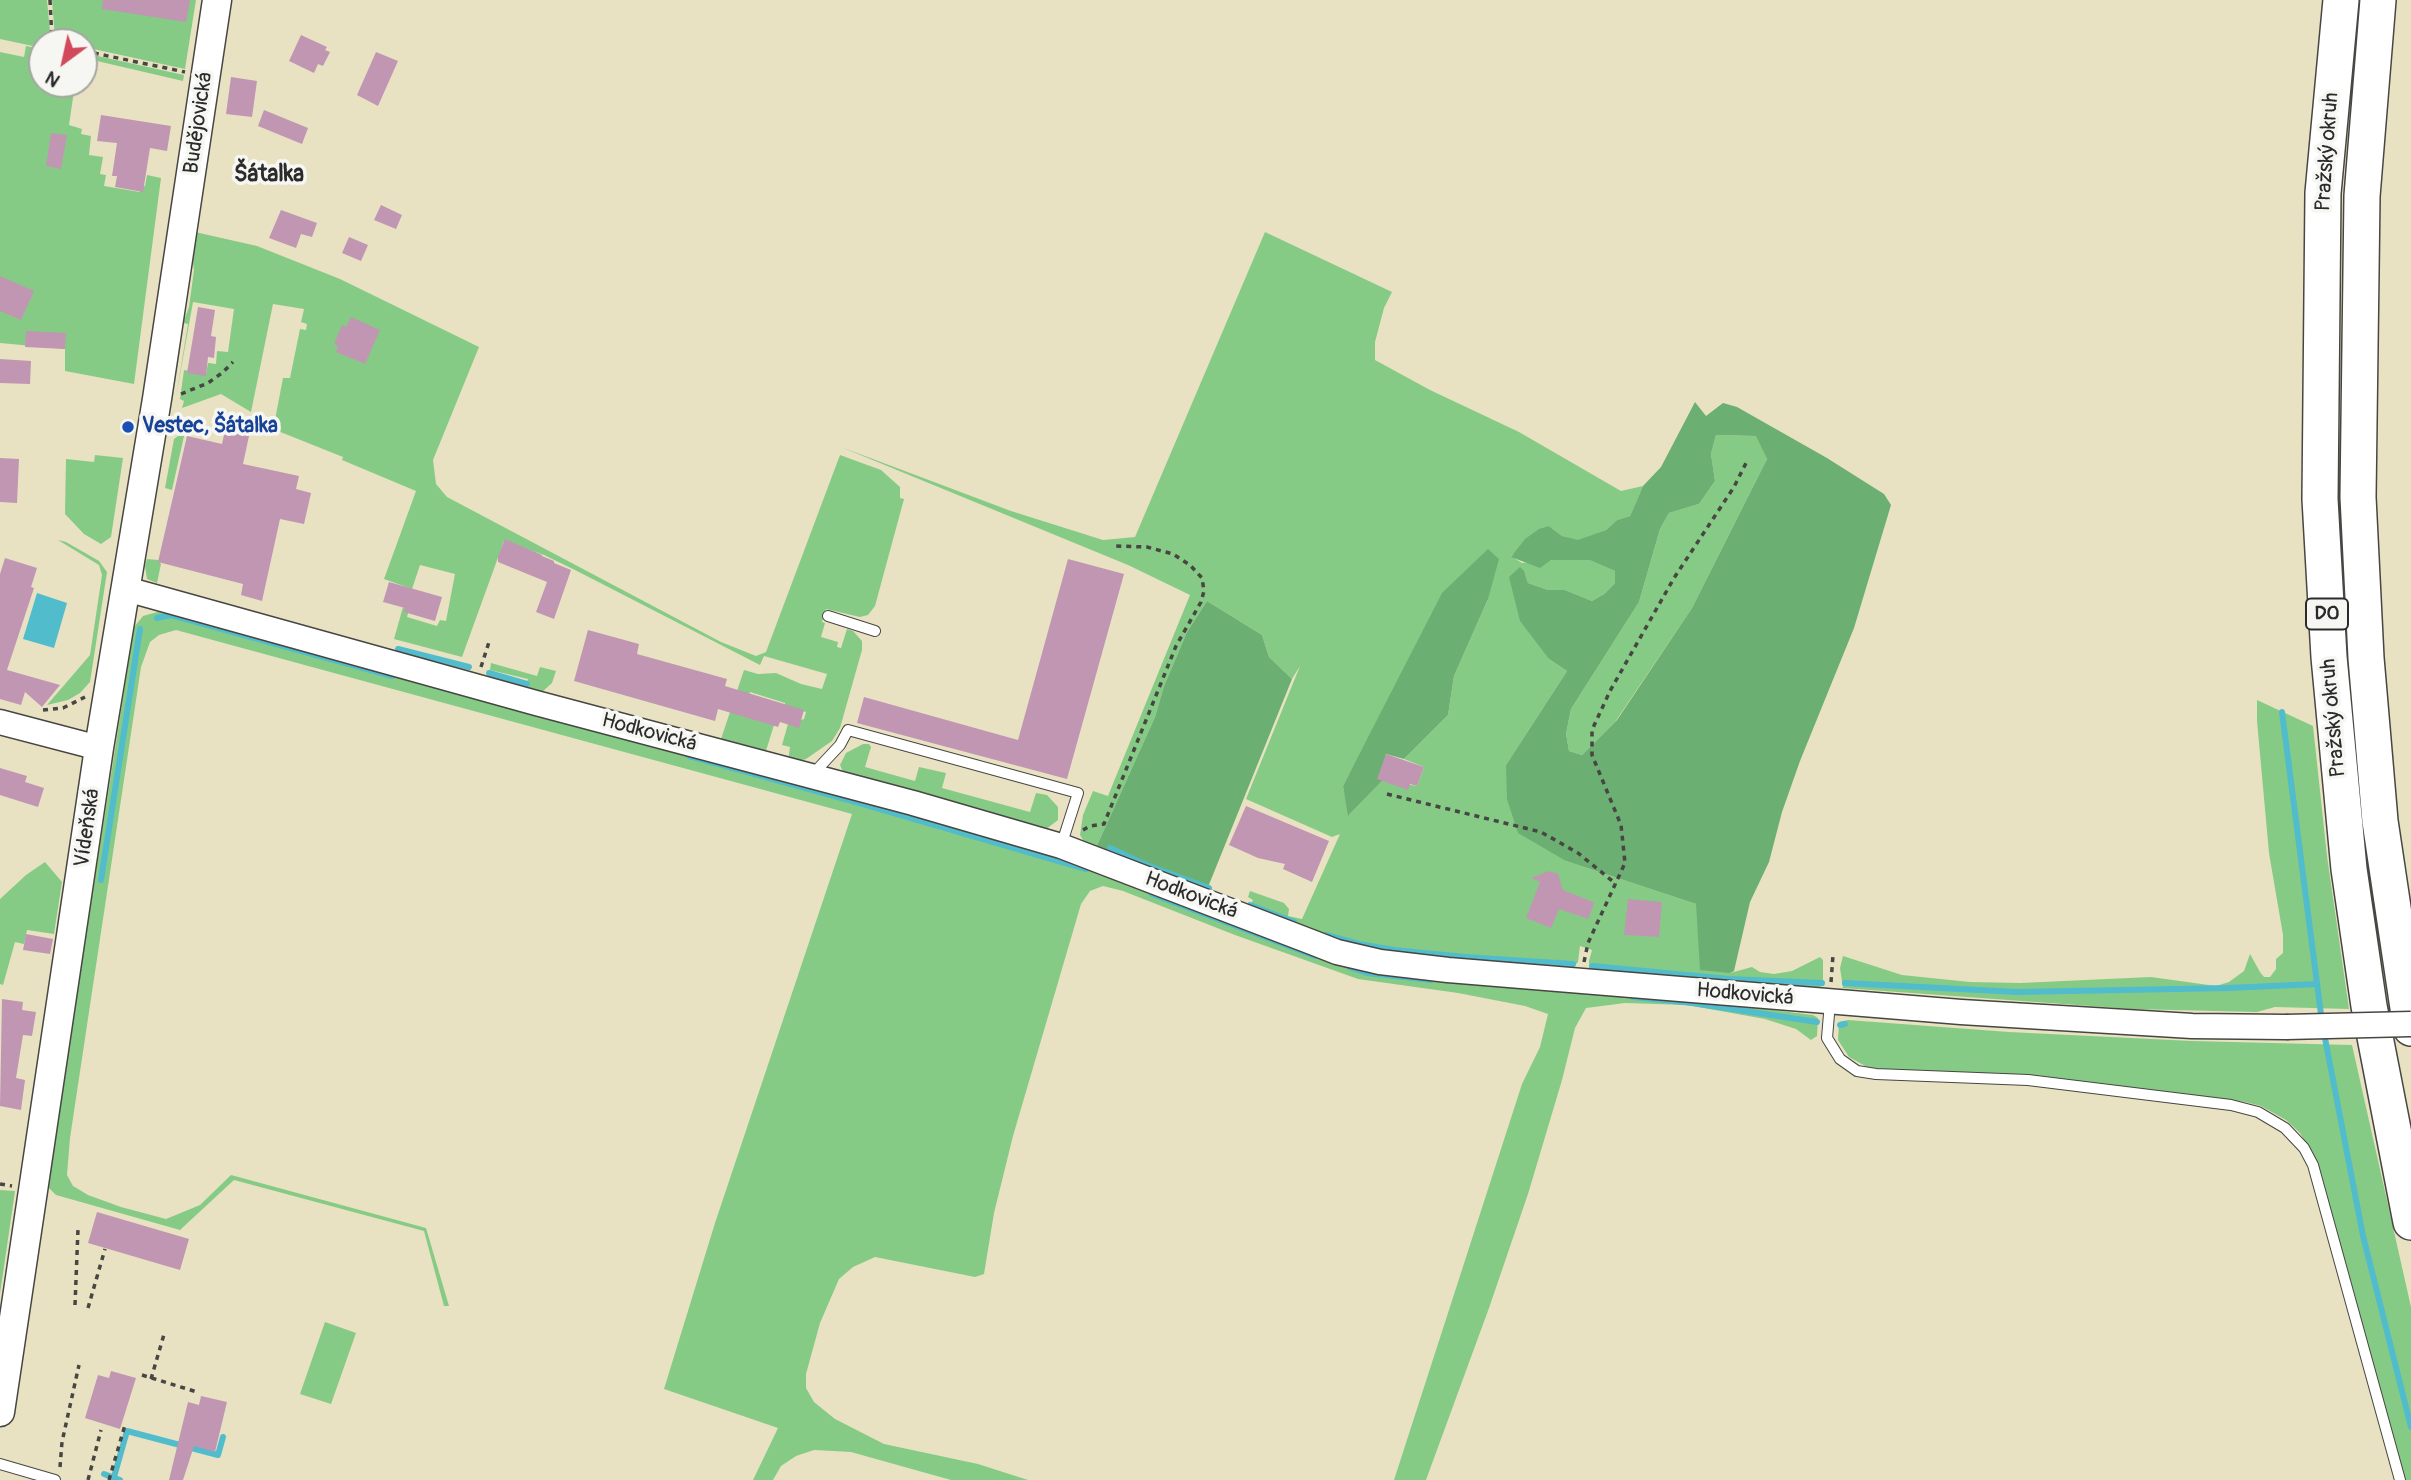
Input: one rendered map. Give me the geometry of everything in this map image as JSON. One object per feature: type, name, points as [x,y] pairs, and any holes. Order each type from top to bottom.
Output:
[{"type":"highway","name":"Pražský okruh","points":[[2341,0],[2323,193],[2320,499],[2330,670],[2349,869],[2368,1006],[2411,1222]]},
{"type":"highway","name":"Pražský okruh","points":[[2378,0],[2362,196],[2358,497],[2366,658],[2380,821],[2411,1026]]},
{"type":"main road","name":"Budějovická","points":[[181,245],[217,0]]},
{"type":"main road","name":"Vídeňská","points":[[0,1412],[99,748],[181,245]]},
{"type":"street","name":"Hodkovická","points":[[126,589],[1061,846],[1337,952],[1408,966],[1830,1002],[2102,1021],[2192,1026],[2411,1026]]},
{"type":"street","points":[[0,722],[99,748]]},
{"type":"lane","points":[[828,616],[875,631]]},
{"type":"lane","points":[[812,776],[840,745],[848,730],[1078,793],[1061,846]]},
{"type":"lane","points":[[1830,1002],[1827,1038],[1840,1059],[1857,1070],[1876,1074],[2028,1080],[2231,1105],[2258,1112],[2286,1128],[2304,1148],[2313,1165],[2400,1480]]},
{"type":"lane","points":[[0,1464],[55,1480]]},
{"type":"path","points":[[50,0],[51,28]]},
{"type":"path","points":[[98,54],[206,77]]},
{"type":"path","points":[[158,392],[180,394],[208,383],[233,362]]},
{"type":"path","points":[[1580,981],[1588,943],[1625,863],[1621,825],[1592,755],[1591,730],[1610,691],[1675,578],[1734,487],[1747,461]]},
{"type":"path","points":[[1061,846],[1090,826],[1104,824],[1176,646],[1201,602],[1204,591],[1202,578],[1190,565],[1173,554],[1147,547],[1115,546]]},
{"type":"path","points":[[1387,794],[1541,832],[1578,853],[1616,884]]},
{"type":"path","points":[[0,1184],[12,1186]]},
{"type":"path","points":[[75,1305],[78,1229]]},
{"type":"path","points":[[88,1308],[105,1249]]},
{"type":"path","points":[[151,1379],[165,1331]]},
{"type":"path","points":[[60,1467],[62,1442],[79,1365]]},
{"type":"path","points":[[142,1375],[197,1392]]},
{"type":"path","points":[[110,1478],[125,1425]]},
{"type":"path","points":[[88,1480],[101,1430]]},
{"type":"green space","points":[[0,0],[47,0],[50,28],[28,28],[28,45],[0,39]]},
{"type":"green space","points":[[52,0],[196,0],[185,69],[98,50],[98,28],[54,28]]},
{"type":"green space","points":[[28,46],[28,98],[73,98],[69,125],[82,129],[81,134],[91,136],[89,155],[103,157],[100,174],[106,175],[104,186],[140,192],[141,186],[145,186],[147,175],[161,178],[134,384],[65,371],[65,349],[0,343],[0,52],[24,57]]},
{"type":"green space","points":[[98,56],[184,75],[183,81],[98,61]]},
{"type":"green space","points":[[195,232],[257,246],[340,279],[479,347],[433,460],[436,484],[447,497],[721,642],[756,656],[766,652],[840,455],[881,470],[900,487],[900,498],[904,499],[875,606],[868,615],[860,617],[826,609],[822,622],[825,623],[821,637],[838,642],[837,647],[841,648],[847,629],[853,631],[862,641],[862,650],[840,728],[832,741],[806,759],[788,761],[790,747],[782,745],[788,724],[804,719],[806,712],[750,692],[742,715],[774,725],[765,754],[720,742],[744,670],[758,674],[776,673],[801,684],[822,689],[827,674],[764,656],[760,665],[575,570],[544,555],[504,541],[462,657],[394,639],[403,607],[409,610],[407,617],[437,626],[440,620],[446,621],[455,574],[420,565],[412,589],[384,579],[416,491],[278,431],[274,425],[283,378],[290,378],[300,329],[306,330],[307,324],[301,322],[304,309],[273,304],[251,412],[221,394],[182,408],[184,401],[180,399],[184,370],[206,374],[208,363],[216,364],[217,351],[228,352],[234,309],[193,302],[176,397],[188,324],[183,323],[189,307],[194,270],[192,256]]},
{"type":"green space","points":[[1265,232],[1392,292],[1384,308],[1375,342],[1375,360],[1430,390],[1519,432],[1621,491],[1643,486],[1630,516],[1617,520],[1606,530],[1578,541],[1562,536],[1549,526],[1511,556],[1522,563],[1591,560],[1615,571],[1615,583],[1592,601],[1565,590],[1548,590],[1528,583],[1524,571],[1549,659],[1567,671],[1506,765],[1566,861],[1696,904],[1730,973],[1752,967],[1760,972],[1774,974],[1792,971],[1820,957],[1823,960],[1823,986],[1815,988],[1590,972],[1592,950],[1580,946],[1578,962],[1571,970],[1371,951],[1248,909],[1253,900],[1248,897],[1250,891],[1284,903],[1289,909],[1288,916],[1302,919],[1340,834],[1332,837],[1246,799],[1300,666],[1292,679],[1269,657],[1262,635],[1207,601],[1187,632],[1164,686],[1155,717],[1095,850],[1080,835],[1083,815],[1093,791],[1108,796],[1190,595],[1128,565],[841,447],[1011,511],[1103,540],[1135,537]],"holes":[[[1488,599],[1454,676],[1448,715],[1404,759],[1424,767],[1417,786],[1383,780],[1349,815],[1343,786],[1385,707]]]},
{"type":"green space","points":[[1695,402],[1706,416],[1723,403],[1737,407],[1827,458],[1884,494],[1891,505],[1854,628],[1800,761],[1782,812],[1769,862],[1750,902],[1734,971],[1730,973],[1700,970],[1696,904],[1566,861],[1518,833],[1507,799],[1506,765],[1567,671],[1549,659],[1520,621],[1509,577],[1520,567],[1528,583],[1548,590],[1565,590],[1592,601],[1615,583],[1615,571],[1590,560],[1551,560],[1540,568],[1511,557],[1525,539],[1539,529],[1549,526],[1562,536],[1578,540],[1606,530],[1617,520],[1630,516],[1643,486],[1661,467]],"holes":[[[1716,435],[1756,436],[1767,459],[1692,608],[1617,720],[1582,755],[1569,751],[1566,734],[1571,709],[1639,602],[1660,529],[1669,513],[1699,504],[1715,481],[1711,454]]]},
{"type":"green space","points":[[1716,435],[1757,436],[1767,459],[1692,608],[1615,722],[1582,755],[1569,751],[1566,734],[1571,709],[1639,602],[1660,529],[1669,513],[1699,504],[1715,481],[1711,454]]},
{"type":"green space","points":[[184,436],[172,490],[165,488],[174,439]]},
{"type":"green space","points":[[95,455],[123,458],[111,537],[101,544],[84,534],[65,514],[66,459],[94,462]]},
{"type":"green space","points":[[58,540],[99,561],[107,572],[90,682],[80,693],[68,700],[47,705],[90,655],[102,575],[99,565]]},
{"type":"green space","points":[[1488,549],[1499,559],[1488,599],[1454,676],[1448,715],[1404,759],[1386,754],[1383,780],[1348,816],[1343,786],[1442,593]]},
{"type":"green space","points":[[147,559],[158,560],[161,564],[157,583],[147,579]]},
{"type":"green space","points":[[1207,601],[1262,635],[1269,657],[1292,679],[1206,892],[1095,850],[1155,717],[1164,686],[1187,632]]},
{"type":"green space","points":[[161,611],[1057,856],[1319,954],[1813,1015],[1818,1018],[1817,1036],[1811,1040],[1796,1029],[1765,1019],[1687,1005],[1625,1003],[1586,1008],[1575,1028],[1528,1194],[1426,1480],[1394,1480],[1522,1084],[1540,1047],[1548,1014],[1525,1006],[1458,993],[1358,979],[1123,891],[1103,886],[1090,891],[1081,904],[1013,1136],[994,1213],[984,1274],[975,1277],[875,1257],[853,1267],[839,1279],[820,1323],[806,1374],[806,1388],[814,1402],[835,1419],[884,1444],[978,1464],[1028,1480],[951,1480],[851,1452],[814,1450],[796,1456],[781,1466],[773,1480],[753,1480],[778,1428],[664,1389],[715,1223],[852,814],[176,630],[159,635],[150,642],[141,667],[70,1138],[67,1175],[73,1186],[88,1195],[166,1219],[200,1205],[231,1175],[426,1228],[449,1306],[444,1306],[424,1231],[234,1180],[180,1230],[56,1195],[47,1186],[134,627],[143,616]]},
{"type":"green space","points":[[491,663],[537,676],[540,667],[556,671],[552,683],[541,693],[525,689],[528,679],[490,670]]},
{"type":"green space","points":[[2257,700],[2313,726],[2327,856],[2349,1009],[2275,1007],[2257,1012],[2132,1009],[1843,988],[1840,968],[1843,956],[1902,975],[1970,982],[2020,983],[2151,977],[2216,986],[2229,982],[2244,971],[2250,954],[2264,977],[2270,977],[2276,969],[2276,959],[2283,953],[2283,935],[2269,853]]},
{"type":"green space","points":[[863,744],[869,744],[871,747],[865,767],[915,781],[919,767],[946,773],[942,788],[1030,812],[1036,793],[1047,795],[1058,807],[1058,820],[1045,830],[844,774],[840,765],[846,753]]},
{"type":"green space","points":[[45,862],[62,882],[54,934],[27,930],[24,944],[15,942],[3,985],[0,984],[0,899]]},
{"type":"green space","points":[[1848,1020],[2009,1032],[2352,1045],[2411,1307],[2411,1480],[2405,1480],[2320,1172],[2300,1133],[2286,1120],[2261,1106],[2245,1102],[2033,1075],[1867,1067],[1849,1057],[1838,1040],[1839,1022]]},
{"type":"green space","points":[[0,1190],[15,1191],[0,1294]]},
{"type":"green space","points":[[325,1322],[356,1333],[331,1404],[300,1394]]},
{"type":"water","points":[[37,593],[67,603],[54,648],[23,639]]},
{"type":"building","points":[[103,0],[190,0],[186,22],[102,9]]},
{"type":"building","points":[[301,35],[327,47],[325,50],[330,52],[323,66],[318,64],[314,73],[289,61]]},
{"type":"building","points":[[376,52],[398,61],[378,106],[357,95]]},
{"type":"building","points":[[231,77],[257,81],[252,117],[226,114]]},
{"type":"building","points":[[264,110],[308,128],[302,144],[258,126]]},
{"type":"building","points":[[101,115],[171,126],[167,151],[150,148],[143,192],[115,187],[117,176],[112,176],[117,143],[97,141]]},
{"type":"building","points":[[51,133],[67,135],[61,169],[46,166]]},
{"type":"building","points":[[381,205],[402,215],[396,229],[374,220]]},
{"type":"building","points":[[281,210],[317,223],[312,237],[301,234],[296,248],[269,238]]},
{"type":"building","points":[[349,237],[368,245],[361,261],[342,253]]},
{"type":"building","points":[[0,276],[34,291],[21,320],[0,311]]},
{"type":"building","points":[[198,307],[215,310],[211,336],[216,337],[214,358],[208,357],[206,376],[187,373]]},
{"type":"building","points":[[351,317],[380,330],[365,364],[336,352],[338,346],[334,344],[342,325],[346,327]]},
{"type":"building","points":[[26,331],[66,333],[65,349],[25,347]]},
{"type":"building","points":[[0,359],[31,361],[30,384],[0,383]]},
{"type":"building","points":[[225,430],[249,436],[243,464],[299,476],[296,489],[311,493],[304,524],[280,519],[262,601],[241,595],[243,584],[158,562],[187,436],[222,444]]},
{"type":"building","points":[[0,458],[19,459],[17,503],[0,502]]},
{"type":"building","points":[[505,539],[571,570],[554,619],[536,612],[547,582],[498,562]]},
{"type":"building","points":[[5,558],[37,568],[31,587],[34,588],[7,670],[60,685],[42,707],[25,692],[21,705],[0,699],[0,574]]},
{"type":"building","points":[[1068,559],[1124,574],[1067,779],[857,723],[864,697],[1018,740]]},
{"type":"building","points":[[389,582],[442,597],[435,621],[404,612],[405,608],[383,602]]},
{"type":"building","points":[[588,630],[639,644],[637,654],[727,679],[725,686],[804,710],[799,728],[780,722],[778,727],[718,709],[715,721],[574,681]]},
{"type":"building","points":[[1386,754],[1424,767],[1417,786],[1410,784],[1408,790],[1377,779]]},
{"type":"building","points":[[0,768],[27,776],[25,782],[44,788],[38,807],[0,795]]},
{"type":"building","points":[[1246,806],[1329,841],[1312,882],[1283,869],[1285,864],[1258,858],[1229,845]]},
{"type":"building","points":[[1549,871],[1558,874],[1563,890],[1593,902],[1588,919],[1559,909],[1551,928],[1526,918],[1540,882],[1531,878]]},
{"type":"building","points":[[1628,899],[1662,902],[1659,937],[1624,935]]},
{"type":"building","points":[[26,934],[53,939],[50,954],[23,950]]},
{"type":"building","points":[[2,999],[23,1002],[22,1010],[36,1012],[32,1036],[23,1035],[16,1078],[25,1080],[21,1110],[0,1106]]},
{"type":"building","points":[[97,1212],[189,1239],[180,1270],[88,1243]]},
{"type":"building","points":[[111,1371],[136,1378],[120,1429],[85,1418],[98,1375],[109,1378]]},
{"type":"building","points":[[201,1396],[227,1402],[215,1452],[194,1446],[183,1480],[169,1480],[188,1402],[199,1405]]},
{"type":"waterway","points":[[157,618],[171,615],[392,676]]},
{"type":"waterway","points":[[101,880],[140,629]]},
{"type":"waterway","points":[[398,649],[469,667]]},
{"type":"waterway","points":[[489,673],[527,684]]},
{"type":"waterway","points":[[2282,712],[2322,1022]]},
{"type":"waterway","points":[[689,756],[1086,869]]},
{"type":"waterway","points":[[1110,848],[1209,888]]},
{"type":"waterway","points":[[1152,894],[1315,956]]},
{"type":"waterway","points":[[1250,905],[1294,922]]},
{"type":"waterway","points":[[1326,935],[1394,950],[1573,964]]},
{"type":"waterway","points":[[1592,966],[1729,979],[1822,983]]},
{"type":"waterway","points":[[1349,967],[1367,973],[1431,980]]},
{"type":"waterway","points":[[1845,983],[2017,992],[2317,984]]},
{"type":"waterway","points":[[1633,997],[1817,1022]]},
{"type":"waterway","points":[[1840,1025],[1845,1024]]},
{"type":"waterway","points":[[2324,1033],[2363,1236],[2411,1427]]},
{"type":"waterway","points":[[114,1477],[127,1431],[218,1455],[223,1437]]},
{"type":"waterway","points":[[104,1474],[120,1480]]},
{"type":"place","name":"Vestec, Šátalka","points":[[128,427]]},
{"type":"district","name":"Šátalka","points":[[269,175]]}]
